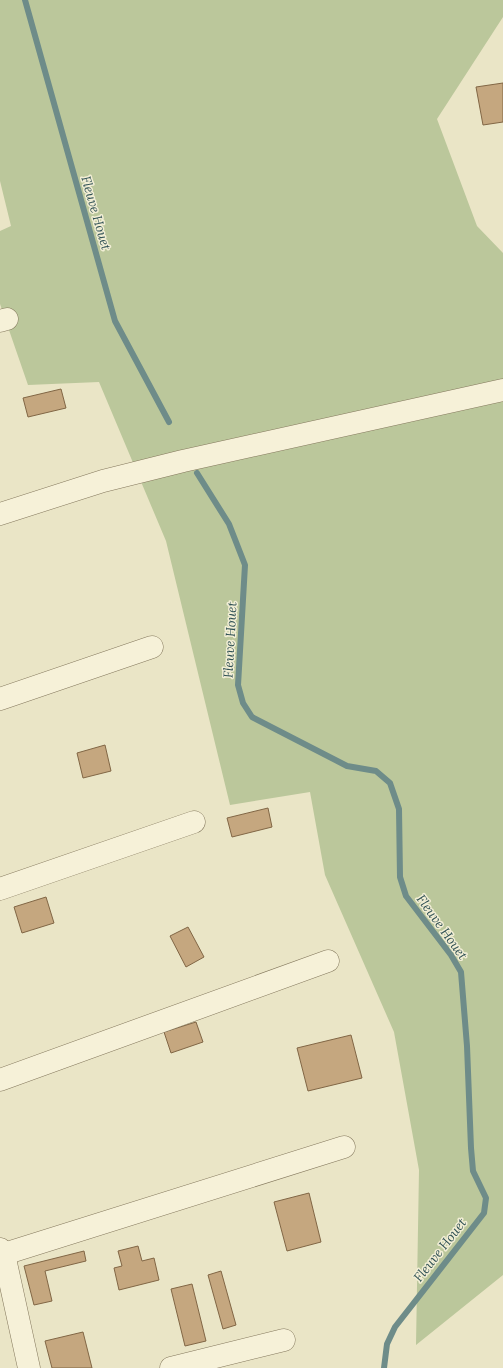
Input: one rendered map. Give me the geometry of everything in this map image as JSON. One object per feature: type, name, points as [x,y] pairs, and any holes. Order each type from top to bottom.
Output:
[{"type":"street","points":[[0,514],[103,481],[147,470],[433,404],[503,390]]},
{"type":"street","points":[[0,698],[152,647]]},
{"type":"street","points":[[0,889],[194,822]]},
{"type":"street","points":[[0,1080],[328,961]]},
{"type":"street","points":[[29,1368],[2,1252],[344,1147]]},
{"type":"street","points":[[171,1368],[284,1340]]},
{"type":"green space","points":[[0,0],[503,0],[503,17],[437,119],[477,226],[503,253],[503,1275],[416,1345],[419,1170],[394,1032],[325,875],[310,792],[230,805],[166,541],[99,382],[28,385],[0,304],[0,231],[11,226],[0,181]]},
{"type":"building","points":[[503,83],[503,122],[483,125],[476,87]]},
{"type":"building","points":[[61,389],[66,408],[28,417],[23,398]]},
{"type":"building","points":[[105,745],[111,771],[83,778],[77,753]]},
{"type":"building","points":[[268,808],[272,827],[232,837],[227,818]]},
{"type":"building","points":[[46,897],[54,923],[22,933],[14,907]]},
{"type":"building","points":[[188,927],[204,957],[186,967],[170,936]]},
{"type":"building","points":[[196,1022],[203,1042],[171,1053],[164,1032]]},
{"type":"building","points":[[351,1035],[362,1078],[308,1091],[297,1048]]},
{"type":"building","points":[[309,1193],[321,1242],[287,1251],[274,1202]]},
{"type":"building","points":[[138,1246],[142,1261],[154,1258],[159,1280],[119,1290],[114,1268],[122,1266],[118,1251]]},
{"type":"building","points":[[84,1251],[86,1261],[45,1271],[52,1301],[34,1305],[24,1266]]},
{"type":"building","points":[[221,1271],[236,1325],[223,1329],[208,1275]]},
{"type":"building","points":[[192,1284],[206,1341],[185,1346],[171,1289]]},
{"type":"building","points":[[83,1332],[92,1368],[52,1368],[45,1341]]},
{"type":"waterway","name":"Fleuve Houet","points":[[25,0],[115,321],[169,422]]},
{"type":"waterway","name":"Fleuve Houet","points":[[197,473],[229,524],[245,565],[238,685],[243,703],[252,717],[347,766],[376,771],[390,783],[399,809],[400,877],[406,896],[451,955],[461,972],[467,1046],[473,1171],[486,1198],[484,1213],[395,1327],[387,1344],[384,1368]]}]
